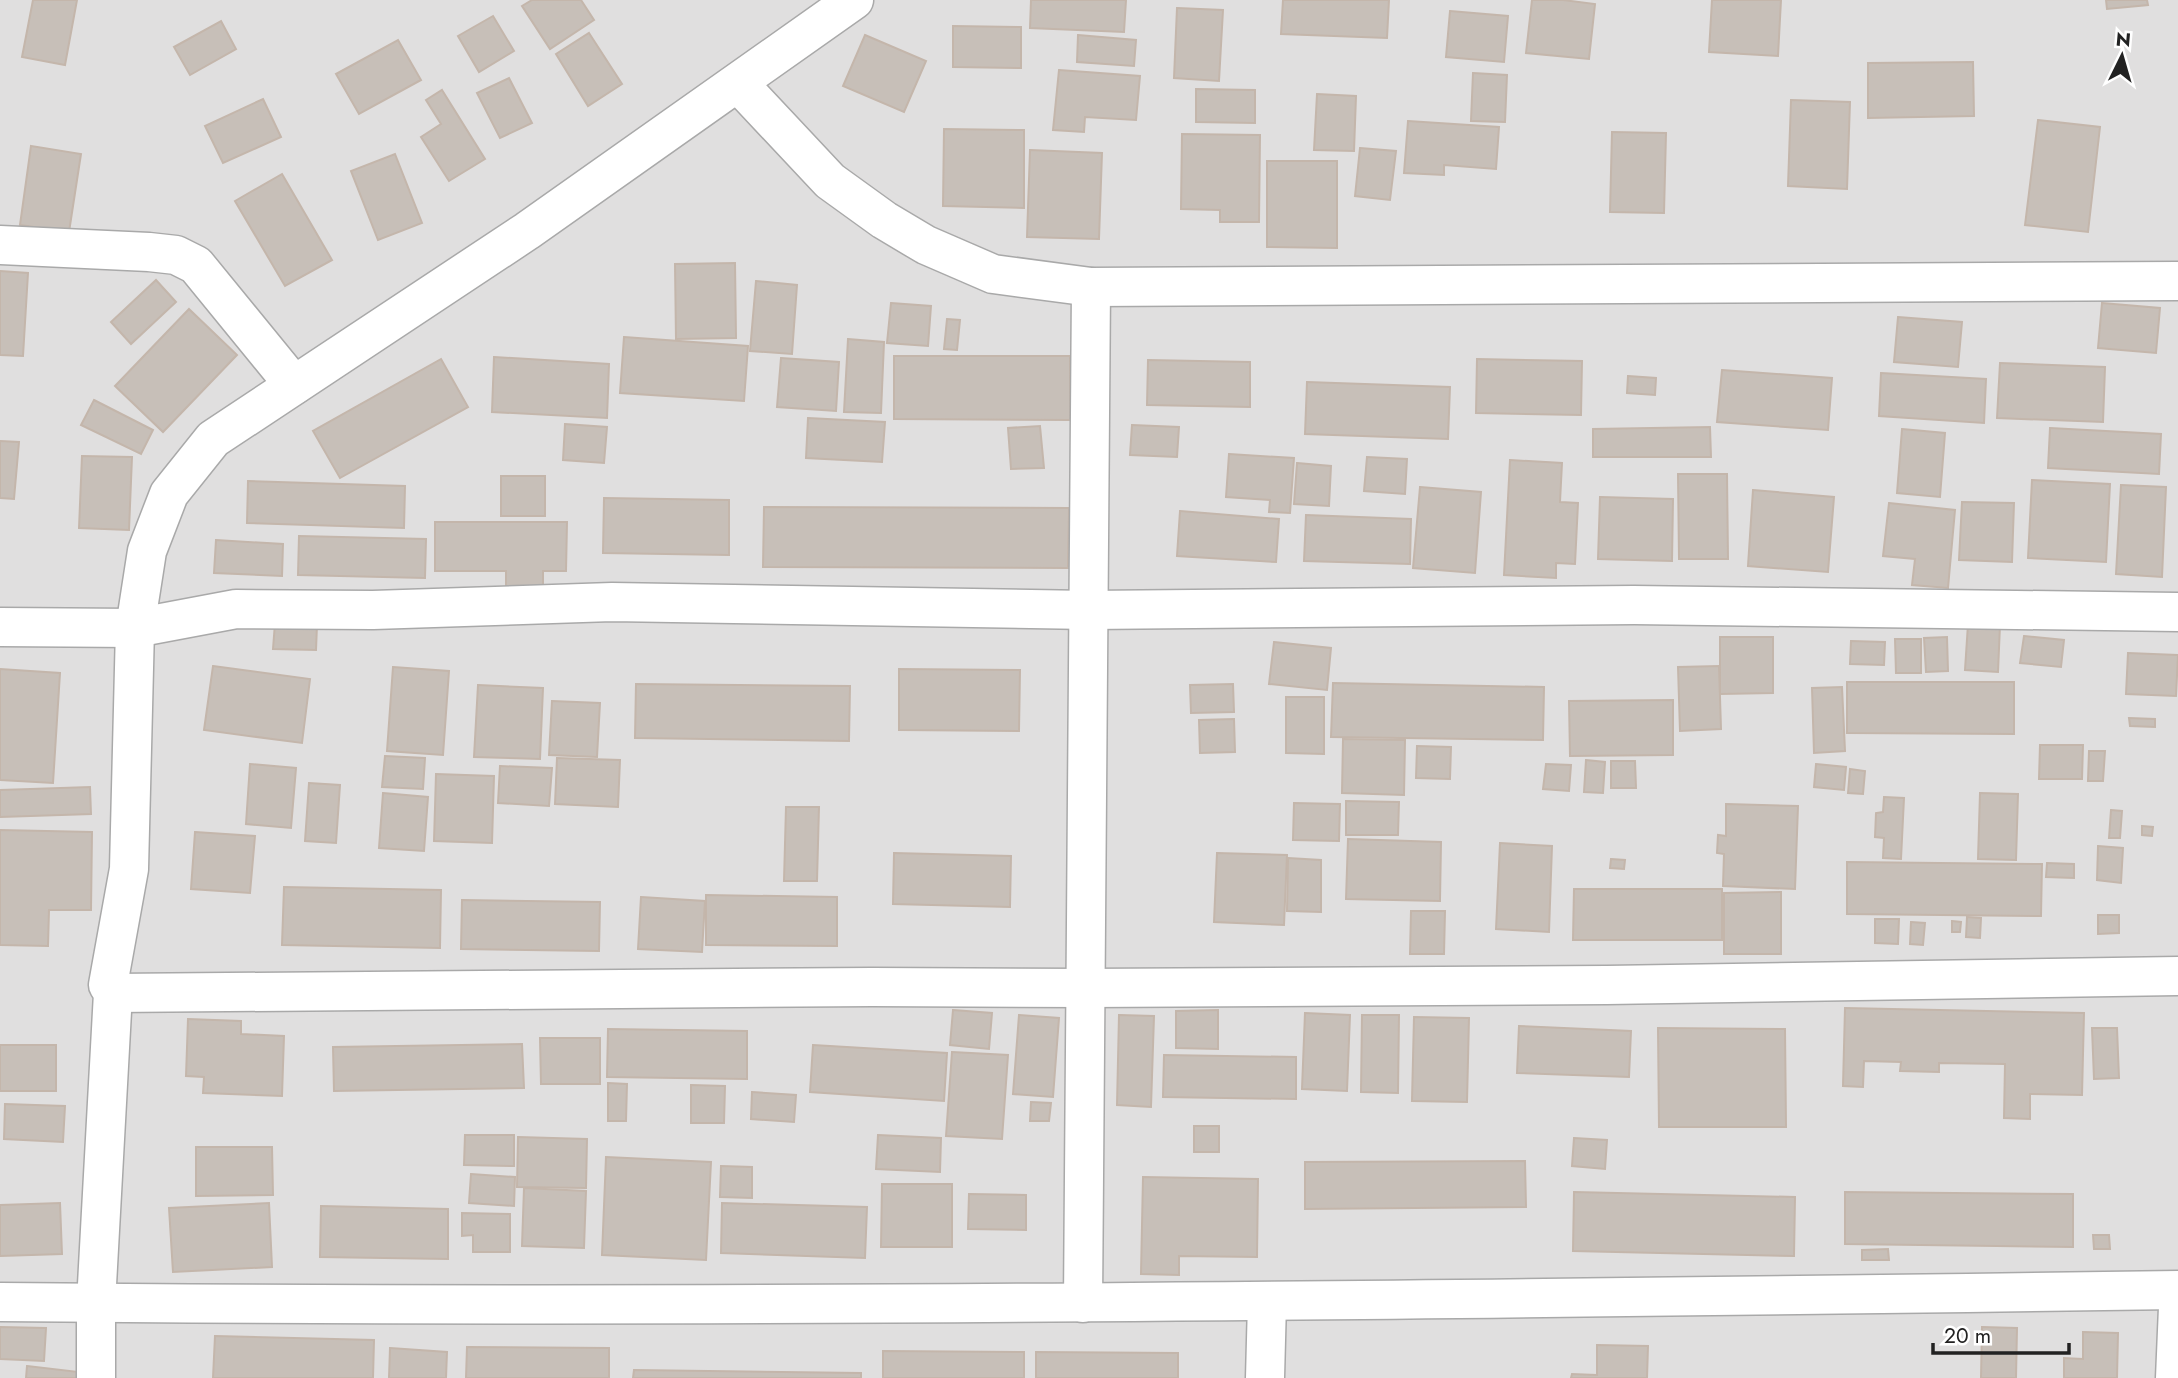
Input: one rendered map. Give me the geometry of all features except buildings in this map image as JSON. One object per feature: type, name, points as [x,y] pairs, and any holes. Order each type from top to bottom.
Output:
[{"type":"street","points":[[96,1378],[96,1303],[113,993],[108,985],[129,869],[135,628],[147,551],[169,494],[213,439],[527,231],[853,0]]},
{"type":"street","points":[[738,83],[830,181],[926,245],[993,274],[1091,287],[2178,281]]},
{"type":"street","points":[[0,245],[176,255],[196,265],[294,385]]},
{"type":"street","points":[[1083,1303],[1091,287]]},
{"type":"street","points":[[0,627],[135,628],[236,609],[373,610],[612,602],[1089,610],[1634,605],[2178,612]]},
{"type":"street","points":[[113,993],[1594,985],[2178,976]]},
{"type":"street","points":[[0,1302],[1267,1302],[2178,1290]]},
{"type":"street","points":[[1265,1378],[1267,1302]]},
{"type":"street","points":[[2175,1378],[2178,1307]]},
{"type":"shaded area","points":[[0,0],[2178,0],[2178,1378],[0,1378]]}]
